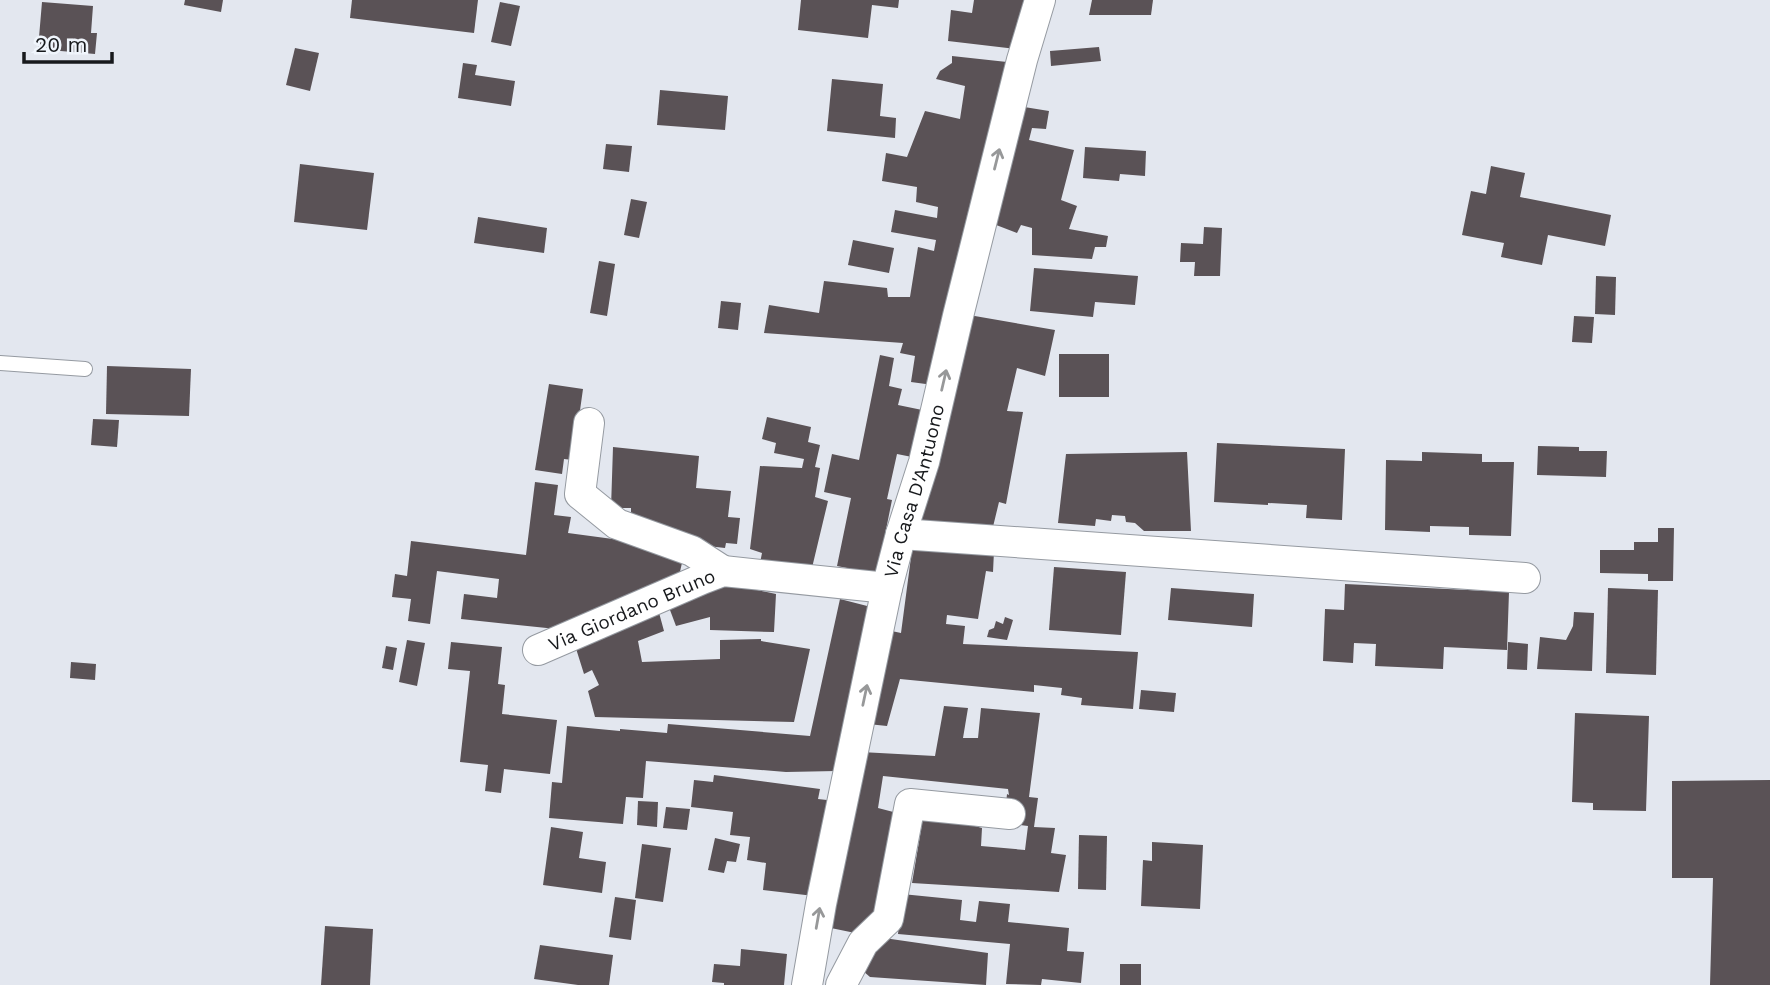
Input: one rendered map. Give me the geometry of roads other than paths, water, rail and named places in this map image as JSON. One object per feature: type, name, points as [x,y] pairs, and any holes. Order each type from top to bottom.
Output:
[{"type":"street","name":"Via Casa D'Antuono","points":[[807,985],[821,904],[887,589],[924,463],[958,316],[1040,0]]},
{"type":"street","name":"Via Giordano Bruno","points":[[589,423],[580,494],[617,524],[692,551],[723,571],[887,589]]},
{"type":"street","points":[[901,534],[1525,578]]},
{"type":"street","name":"Via Giordano Bruno","points":[[538,650],[723,571]]},
{"type":"street","points":[[841,985],[863,943],[888,919],[910,804],[1010,814]]},
{"type":"lane","points":[[0,363],[85,369]]}]
